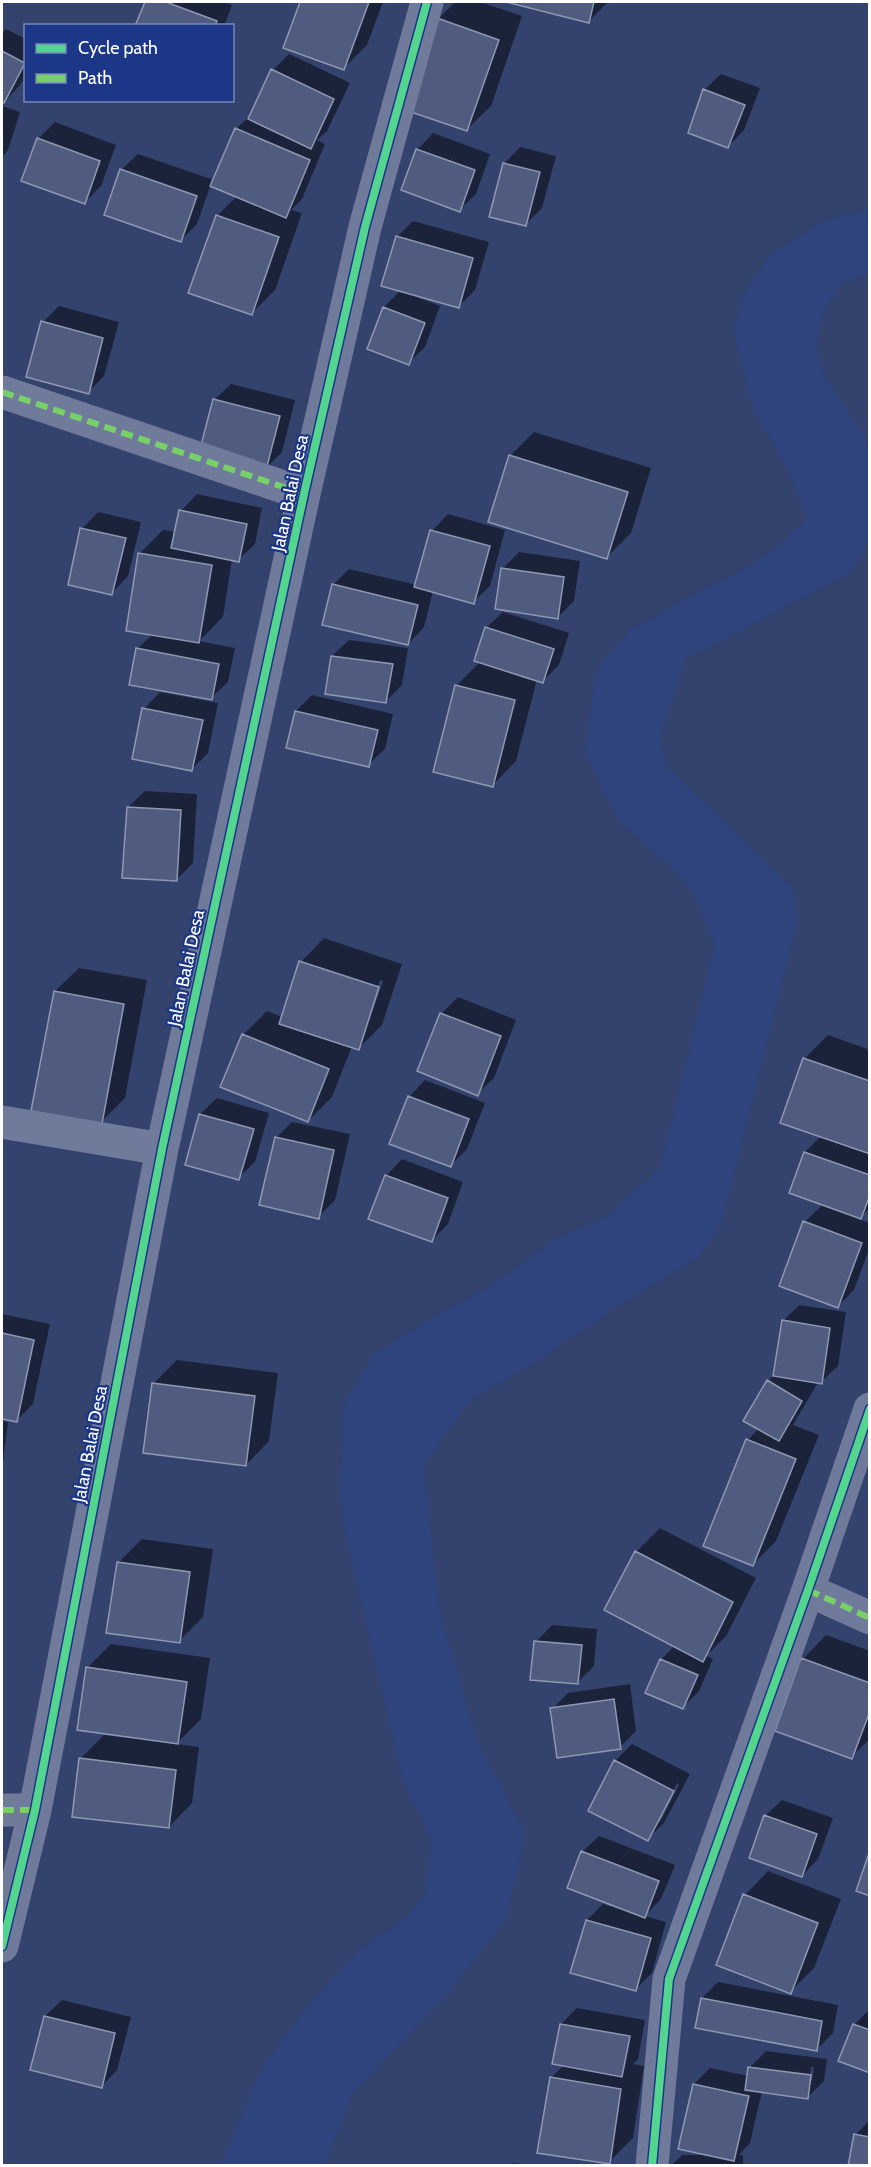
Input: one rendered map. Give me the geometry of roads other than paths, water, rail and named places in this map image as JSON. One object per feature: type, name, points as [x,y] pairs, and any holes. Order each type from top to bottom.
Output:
[{"type":"street","name":"Jalan Balai Desa","points":[[2,1946],[34,1810],[162,1149],[304,494],[364,227],[428,2]]},
{"type":"street","points":[[2,392],[304,494]]},
{"type":"street","points":[[2,1122],[162,1149]]},
{"type":"street","points":[[652,2166],[669,1979],[870,1409]]},
{"type":"street","points":[[808,1590],[870,1618]]},
{"type":"street","points":[[2,1810],[34,1810]]},
{"type":"water","points":[[869,209],[869,273],[841,283],[823,314],[817,345],[824,376],[870,445],[869,532],[864,553],[847,575],[686,659],[660,738],[665,765],[792,888],[798,918],[722,1221],[700,1256],[623,1303],[518,1373],[472,1398],[423,1465],[440,1613],[479,1746],[525,1832],[507,1917],[448,1993],[353,2093],[325,2165],[221,2165],[261,2069],[309,2005],[360,1949],[408,1917],[425,1895],[432,1839],[403,1781],[344,1527],[340,1488],[344,1405],[374,1354],[494,1284],[555,1239],[604,1218],[660,1168],[715,945],[693,892],[670,866],[619,822],[585,752],[596,675],[606,657],[631,630],[734,575],[774,550],[807,519],[786,465],[753,409],[734,333],[743,296],[770,255],[826,220]]}]
